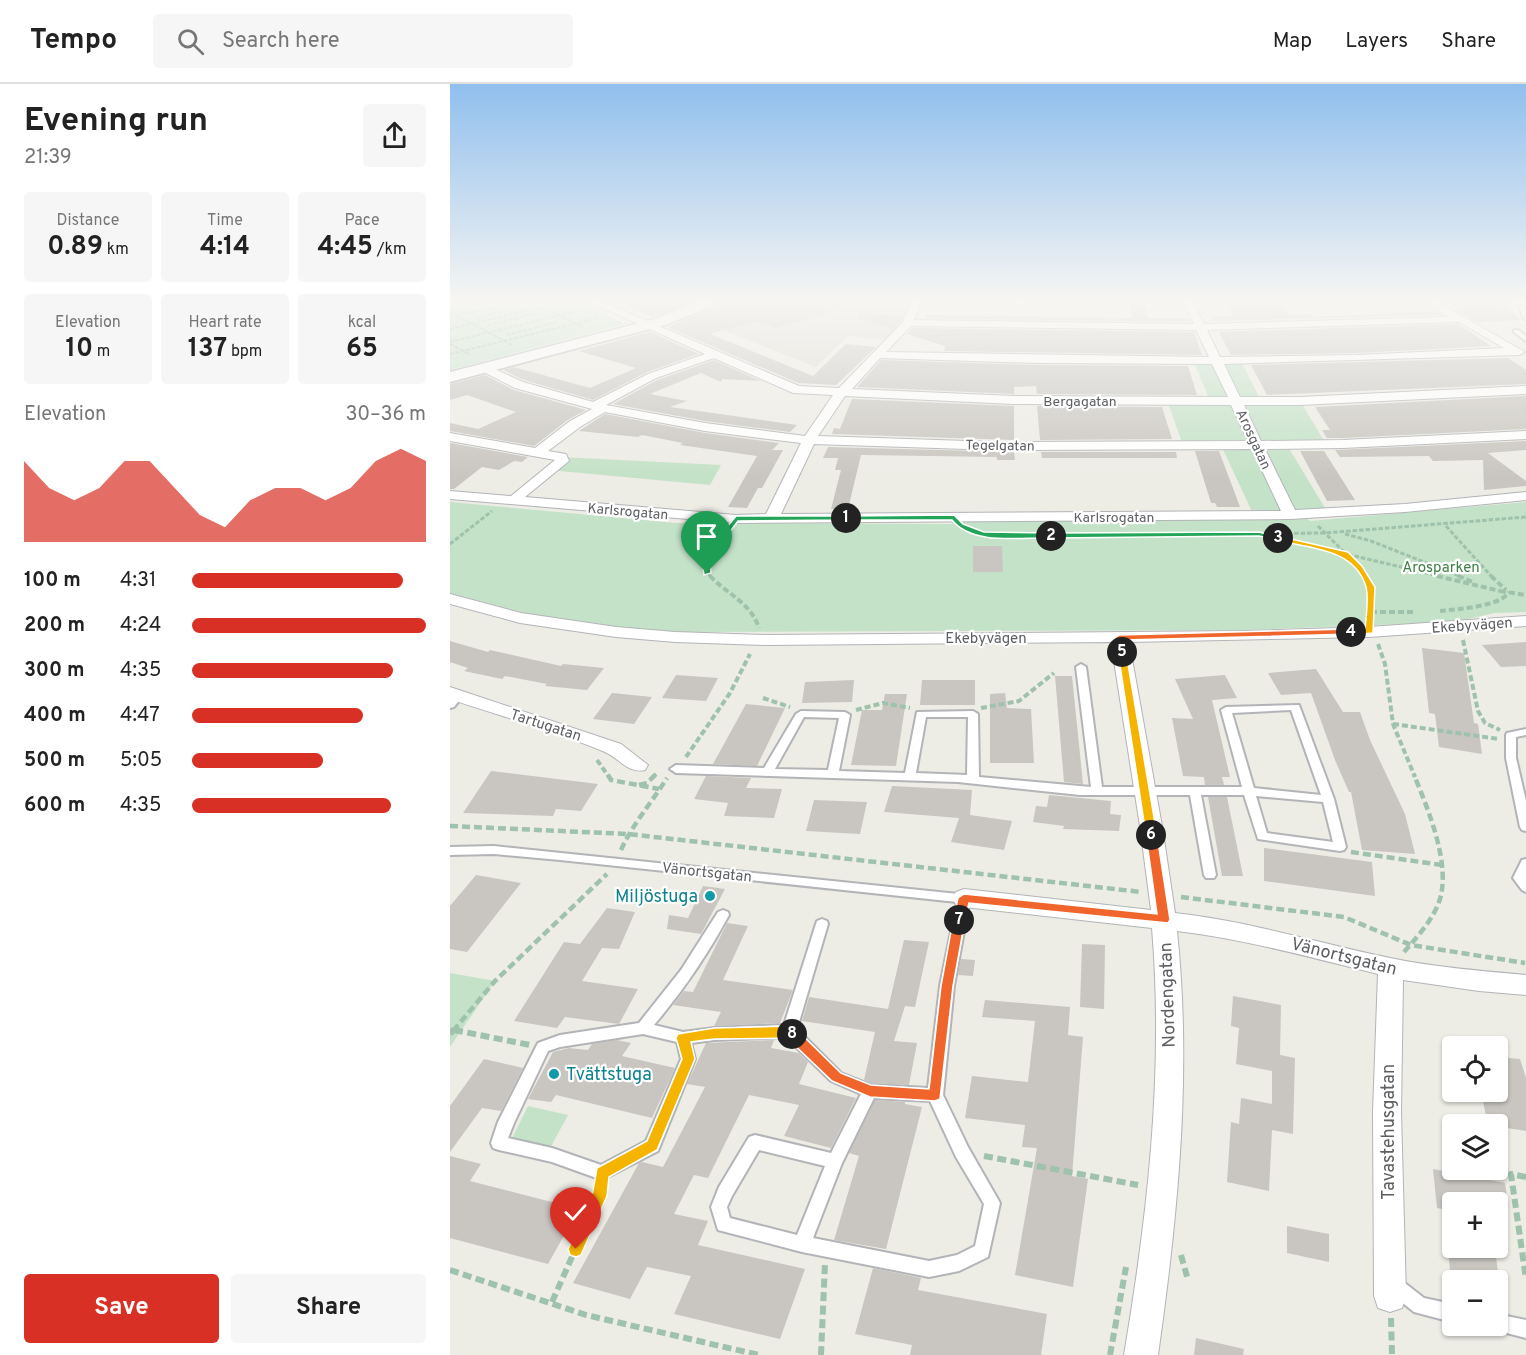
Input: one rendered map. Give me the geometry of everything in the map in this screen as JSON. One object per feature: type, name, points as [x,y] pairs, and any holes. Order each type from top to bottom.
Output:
[{"type":"street","points":[[450,377],[484,368],[506,358]]},
{"type":"street","points":[[538,452],[598,407],[652,376],[700,358]]},
{"type":"street","name":"Bergagatan","points":[[722,358],[797,390],[1014,400],[1300,401],[1526,390]]},
{"type":"street","points":[[771,519],[809,440],[841,393],[874,358]]},
{"type":"street","points":[[974,358],[1217,361],[1376,358]]},
{"type":"street","name":"Arosgatan","points":[[1217,361],[1290,515]]},
{"type":"street","name":"Tegelgatan","points":[[484,368],[519,385],[598,407],[786,439],[997,446],[1257,445],[1422,441],[1526,435]]},
{"type":"street","points":[[450,437],[561,457],[562,460],[514,501]]},
{"type":"street","name":"Karlsrogatan","points":[[450,495],[736,519],[1290,515],[1405,508],[1526,496]]},
{"type":"street","name":"Ekebyvägen","points":[[450,599],[543,622],[675,637],[767,640],[1119,638],[1370,632],[1526,621]]},
{"type":"street","name":"Nordengatan","points":[[1119,638],[1146,792],[1164,920],[1170,1016],[1168,1134],[1159,1242],[1141,1355]]},
{"type":"street","name":"Tartugatan","points":[[453,698],[614,748],[638,765]]},
{"type":"street","name":"Vänortsgatan","points":[[964,898],[1164,920],[1279,940],[1391,969],[1526,985]]},
{"type":"street","name":"Tavastehusgatan","points":[[1390,1289],[1387,1112],[1391,969]]},
{"type":"lane","points":[[1081,667],[1097,791]]},
{"type":"lane","points":[[1295,707],[1328,799],[1340,847],[1262,836],[1248,791],[1226,710],[1295,707]]},
{"type":"lane","points":[[768,771],[801,714],[844,715],[834,774]]},
{"type":"lane","points":[[910,776],[921,714],[973,714],[973,780]]},
{"type":"lane","points":[[1526,732],[1511,738],[1511,758],[1526,827]]},
{"type":"lane","points":[[676,769],[910,776],[1097,791],[1248,791],[1328,799]]},
{"type":"lane","points":[[1196,792],[1210,875]]},
{"type":"lane","name":"Vänortsgatan","points":[[450,851],[494,850],[549,855],[964,898]]},
{"type":"lane","points":[[1526,863],[1519,878],[1526,887]]},
{"type":"lane","points":[[835,1161],[755,1142],[724,1192],[719,1207],[724,1224],[802,1244],[929,1269],[958,1263],[982,1251],[992,1203],[962,1152],[935,1095],[947,986],[964,898]]},
{"type":"lane","points":[[643,1028],[682,981],[723,915]]},
{"type":"lane","points":[[789,1031],[822,924]]},
{"type":"lane","points":[[683,1038],[688,1059],[652,1146],[602,1173],[552,1155],[499,1143],[506,1122],[543,1047],[560,1041],[643,1028],[683,1038],[714,1034],[789,1031],[836,1077],[870,1091],[935,1095]]},
{"type":"lane","points":[[802,1244],[835,1161],[870,1091]]},
{"type":"lane","points":[[1390,1289],[1420,1306],[1442,1311]]},
{"type":"lane","points":[[1508,1325],[1526,1329]]},
{"type":"path","points":[[450,544],[487,514],[495,509],[508,506],[514,501]]},
{"type":"path","points":[[1308,514],[1360,568],[1371,587],[1370,632],[1378,642],[1386,662],[1388,700],[1393,724],[1417,779],[1441,849],[1441,897],[1411,945]]},
{"type":"path","points":[[954,518],[961,526],[970,530],[1002,536],[1325,533],[1526,517]]},
{"type":"path","points":[[736,519],[706,558],[705,567],[713,580],[746,604],[758,622],[759,633]]},
{"type":"path","points":[[1445,525],[1492,579],[1509,592]]},
{"type":"path","points":[[1339,532],[1371,541],[1464,579],[1500,591]]},
{"type":"path","points":[[1259,534],[1526,596]]},
{"type":"path","points":[[1438,611],[1488,604],[1506,597],[1509,592]]},
{"type":"path","points":[[1371,612],[1414,612]]},
{"type":"path","points":[[1463,639],[1478,711],[1485,723],[1511,738]]},
{"type":"path","points":[[973,714],[992,705],[1015,702],[1024,698],[1047,675],[1054,673]]},
{"type":"path","points":[[763,698],[786,705],[801,714]]},
{"type":"path","points":[[844,715],[866,706],[885,704],[902,705],[921,714]]},
{"type":"path","points":[[1393,724],[1511,738]]},
{"type":"path","points":[[589,756],[598,760],[611,780],[659,789]]},
{"type":"path","points":[[450,826],[628,834],[1344,917],[1411,945],[1526,964]]},
{"type":"path","points":[[1340,847],[1356,854],[1442,865]]},
{"type":"path","points":[[454,1030],[543,1047]]},
{"type":"path","points":[[962,1152],[1141,1186]]},
{"type":"path","points":[[552,1302],[599,1196],[602,1173]]},
{"type":"path","points":[[1139,1197],[1142,1174]]},
{"type":"path","points":[[1526,1177],[1511,1174],[1526,1279]]},
{"type":"path","points":[[821,1355],[826,1248]]},
{"type":"path","points":[[1110,1355],[1126,1265]]},
{"type":"path","points":[[450,1270],[586,1315],[759,1355]]},
{"type":"path","points":[[1390,1289],[1392,1355]]},
{"type":"shaded area","points":[[794,358],[825,358],[816,367]]},
{"type":"green space","points":[[450,358],[494,358],[450,370]]},
{"type":"green space","points":[[1193,360],[1241,361],[1261,401],[1300,401],[1326,444],[1287,445],[1328,513],[1254,516],[1221,445],[1183,445],[1167,401],[1210,401]]},
{"type":"green space","points":[[561,457],[721,465],[710,485],[549,470]]},
{"type":"green space","name":"Arosparken","points":[[450,502],[676,523],[951,524],[962,521],[1306,518],[1310,521],[1526,502],[1526,612],[1494,613],[1455,622],[1243,630],[677,632],[621,627],[525,613],[450,593]]},
{"type":"green space","points":[[450,973],[495,981],[450,1047]]},
{"type":"green space","points":[[528,1106],[568,1115],[549,1150],[510,1142]]},
{"type":"building","points":[[604,358],[687,358],[647,372],[593,400],[524,380],[503,370],[514,367],[590,388],[636,368]]},
{"type":"building","points":[[740,358],[770,358],[813,376],[831,358],[864,358],[836,385],[798,383]]},
{"type":"building","points":[[1508,358],[1526,370],[1526,384],[1267,395],[1251,365]]},
{"type":"building","points":[[714,360],[761,381],[722,379],[721,382],[701,373],[650,394],[687,401],[670,407],[797,425],[790,432],[705,421],[613,404],[657,380]]},
{"type":"building","points":[[881,360],[1037,365],[1188,366],[1197,395],[1037,394],[1036,386],[1014,387],[1014,394],[857,387]]},
{"type":"building","points":[[485,375],[514,390],[586,410],[569,419],[534,446],[450,431],[450,423],[478,429],[516,412],[467,395],[450,400],[450,384]]},
{"type":"building","points":[[1526,396],[1526,429],[1327,438],[1322,430],[1330,430],[1315,407]]},
{"type":"building","points":[[852,399],[1014,406],[1014,440],[832,434],[834,428],[840,429]]},
{"type":"building","points":[[1037,406],[1162,407],[1172,439],[1040,440]]},
{"type":"building","points":[[605,414],[705,433],[779,443],[772,450],[783,450],[762,488],[758,488],[747,508],[728,507],[757,456],[680,445],[683,443],[642,435],[638,437],[579,431]]},
{"type":"building","points":[[1526,441],[1526,450],[1488,453],[1526,481],[1526,486],[1484,490],[1483,460],[1433,461],[1429,456],[1340,457],[1335,450]]},
{"type":"building","points":[[450,443],[528,457],[522,462],[514,461],[499,470],[482,467],[454,489],[450,489]]},
{"type":"building","points":[[828,447],[1014,452],[1015,460],[997,460],[997,457],[861,455],[848,509],[831,509],[841,470],[835,470],[838,458],[823,458]]},
{"type":"building","points":[[1195,451],[1219,451],[1240,507],[1217,507],[1215,503],[1211,503]]},
{"type":"building","points":[[1300,451],[1324,451],[1355,500],[1327,501]]},
{"type":"building","points":[[1041,452],[1176,452],[1177,458],[1042,458]]},
{"type":"building","points":[[973,546],[1002,546],[1003,572],[973,572]]},
{"type":"building","points":[[450,641],[488,652],[490,650],[561,666],[563,664],[604,668],[587,690],[545,686],[547,684],[505,676],[502,679],[464,671],[468,668],[450,662]]},
{"type":"building","points":[[1526,642],[1526,666],[1501,667],[1482,645]]},
{"type":"building","points":[[1422,648],[1464,653],[1474,723],[1478,724],[1482,754],[1439,747],[1435,714],[1429,713]]},
{"type":"building","points":[[1316,669],[1343,712],[1360,712],[1370,740],[1405,814],[1415,854],[1362,850],[1351,792],[1335,760],[1311,693],[1281,695],[1268,673]]},
{"type":"building","points":[[676,675],[718,678],[706,701],[662,698]]},
{"type":"building","points":[[1225,675],[1237,698],[1212,700],[1230,777],[1222,777],[1224,785],[1205,785],[1204,777],[1183,776],[1172,718],[1193,719],[1175,679]]},
{"type":"building","points":[[1055,676],[1072,676],[1083,784],[1064,782]]},
{"type":"building","points":[[854,680],[852,702],[802,703],[805,682]]},
{"type":"building","points":[[922,680],[975,680],[975,705],[920,705]]},
{"type":"building","points":[[612,693],[652,697],[634,724],[593,719]]},
{"type":"building","points":[[1005,693],[1007,708],[1031,709],[1034,763],[990,763],[990,694]]},
{"type":"building","points":[[885,694],[907,694],[896,766],[851,765],[862,710],[882,710]]},
{"type":"building","points":[[746,704],[785,708],[757,766],[713,764]]},
{"type":"building","points":[[491,771],[598,784],[581,811],[556,809],[553,816],[463,813]]},
{"type":"building","points":[[706,776],[751,778],[746,788],[782,789],[774,818],[724,816],[728,803],[694,799]]},
{"type":"building","points":[[892,786],[972,790],[970,815],[1012,821],[1004,850],[951,842],[959,818],[884,812]]},
{"type":"building","points":[[1049,795],[1111,801],[1110,814],[1121,815],[1119,831],[1063,829],[1064,826],[1033,822],[1036,806],[1047,807]]},
{"type":"building","points":[[1208,797],[1227,797],[1243,876],[1222,876]]},
{"type":"building","points":[[814,800],[867,802],[860,834],[806,831]]},
{"type":"building","points":[[1264,848],[1372,862],[1375,896],[1264,881]]},
{"type":"building","points":[[476,875],[521,883],[467,952],[450,949],[450,906]]},
{"type":"building","points":[[703,886],[725,889],[701,934],[667,929],[669,915],[688,918]]},
{"type":"building","points":[[607,908],[635,912],[619,949],[602,948],[582,981],[638,989],[619,1024],[565,1017],[557,1028],[514,1021],[564,942],[580,944]]},
{"type":"building","points":[[727,923],[748,926],[723,980],[793,990],[780,1023],[714,1026],[721,1012],[673,1005],[684,991],[693,992]]},
{"type":"building","points":[[904,940],[929,942],[915,1007],[905,1006],[894,1041],[917,1043],[909,1085],[871,1083],[864,1080],[875,1032],[802,1021],[809,997],[888,1009]]},
{"type":"building","points":[[1082,944],[1105,945],[1104,1009],[1080,1007]]},
{"type":"building","points":[[961,959],[975,960],[973,976],[958,975]]},
{"type":"building","points":[[1233,996],[1281,1005],[1280,1055],[1295,1058],[1293,1134],[1272,1130],[1269,1191],[1227,1182],[1231,1122],[1239,1124],[1241,1098],[1272,1104],[1272,1071],[1236,1064],[1239,1028],[1231,1026]]},
{"type":"building","points":[[985,1000],[1070,1007],[1068,1035],[1083,1037],[1072,1176],[1088,1179],[1073,1287],[1015,1275],[1037,1148],[1022,1147],[1025,1125],[965,1118],[972,1076],[1028,1082],[1035,1021],[982,1017]]},
{"type":"building","points":[[617,1040],[631,1043],[622,1056],[675,1068],[652,1118],[556,1095],[551,1102],[528,1099],[553,1052],[569,1048],[588,1050],[592,1044]]},
{"type":"building","points":[[774,1040],[771,1048],[799,1053],[808,1062],[799,1084],[856,1098],[831,1148],[784,1136],[799,1105],[749,1095],[708,1178],[694,1175],[674,1214],[708,1221],[698,1245],[805,1269],[780,1339],[674,1314],[691,1276],[647,1267],[630,1299],[573,1283],[639,1163],[663,1167],[705,1087],[687,1084],[706,1043]]},
{"type":"building","points":[[1508,1058],[1520,1059],[1526,1078],[1526,1131],[1508,1128],[1508,1114],[1486,1114],[1483,1102],[1508,1102]]},
{"type":"building","points":[[484,1059],[523,1068],[501,1111],[482,1108],[450,1152],[450,1106]]},
{"type":"building","points":[[875,1100],[905,1102],[905,1104],[922,1107],[886,1249],[834,1240],[859,1156],[849,1153]]},
{"type":"building","points":[[450,1156],[481,1164],[470,1181],[579,1209],[548,1264],[450,1238]]},
{"type":"building","points":[[1433,1169],[1442,1171],[1442,1180],[1490,1180],[1505,1183],[1506,1192],[1442,1192],[1442,1209],[1437,1208]]},
{"type":"building","points":[[1287,1226],[1329,1234],[1329,1262],[1287,1253]]},
{"type":"building","points":[[1449,1258],[1496,1258],[1498,1270],[1450,1270]]},
{"type":"building","points":[[873,1268],[921,1278],[918,1290],[1047,1314],[1041,1355],[910,1355],[912,1345],[855,1334]]},
{"type":"building","points":[[1196,1338],[1244,1349],[1243,1355],[1194,1355]]},
{"type":"place","name":"Miljöstuga","points":[[710,896]]},
{"type":"place","name":"Tvättstuga","points":[[554,1074]]},
{"type":"route","points":[[576,1249],[599,1196],[602,1173],[652,1146],[688,1059],[683,1038],[714,1034],[789,1031],[836,1077],[870,1091],[935,1095],[947,986],[964,898],[1164,920],[1146,792],[1119,638],[1370,632],[1371,587],[1360,568],[1345,553],[1259,534],[1002,536],[970,530],[961,526],[954,518],[736,519],[716,548],[706,558],[707,573]]}]
